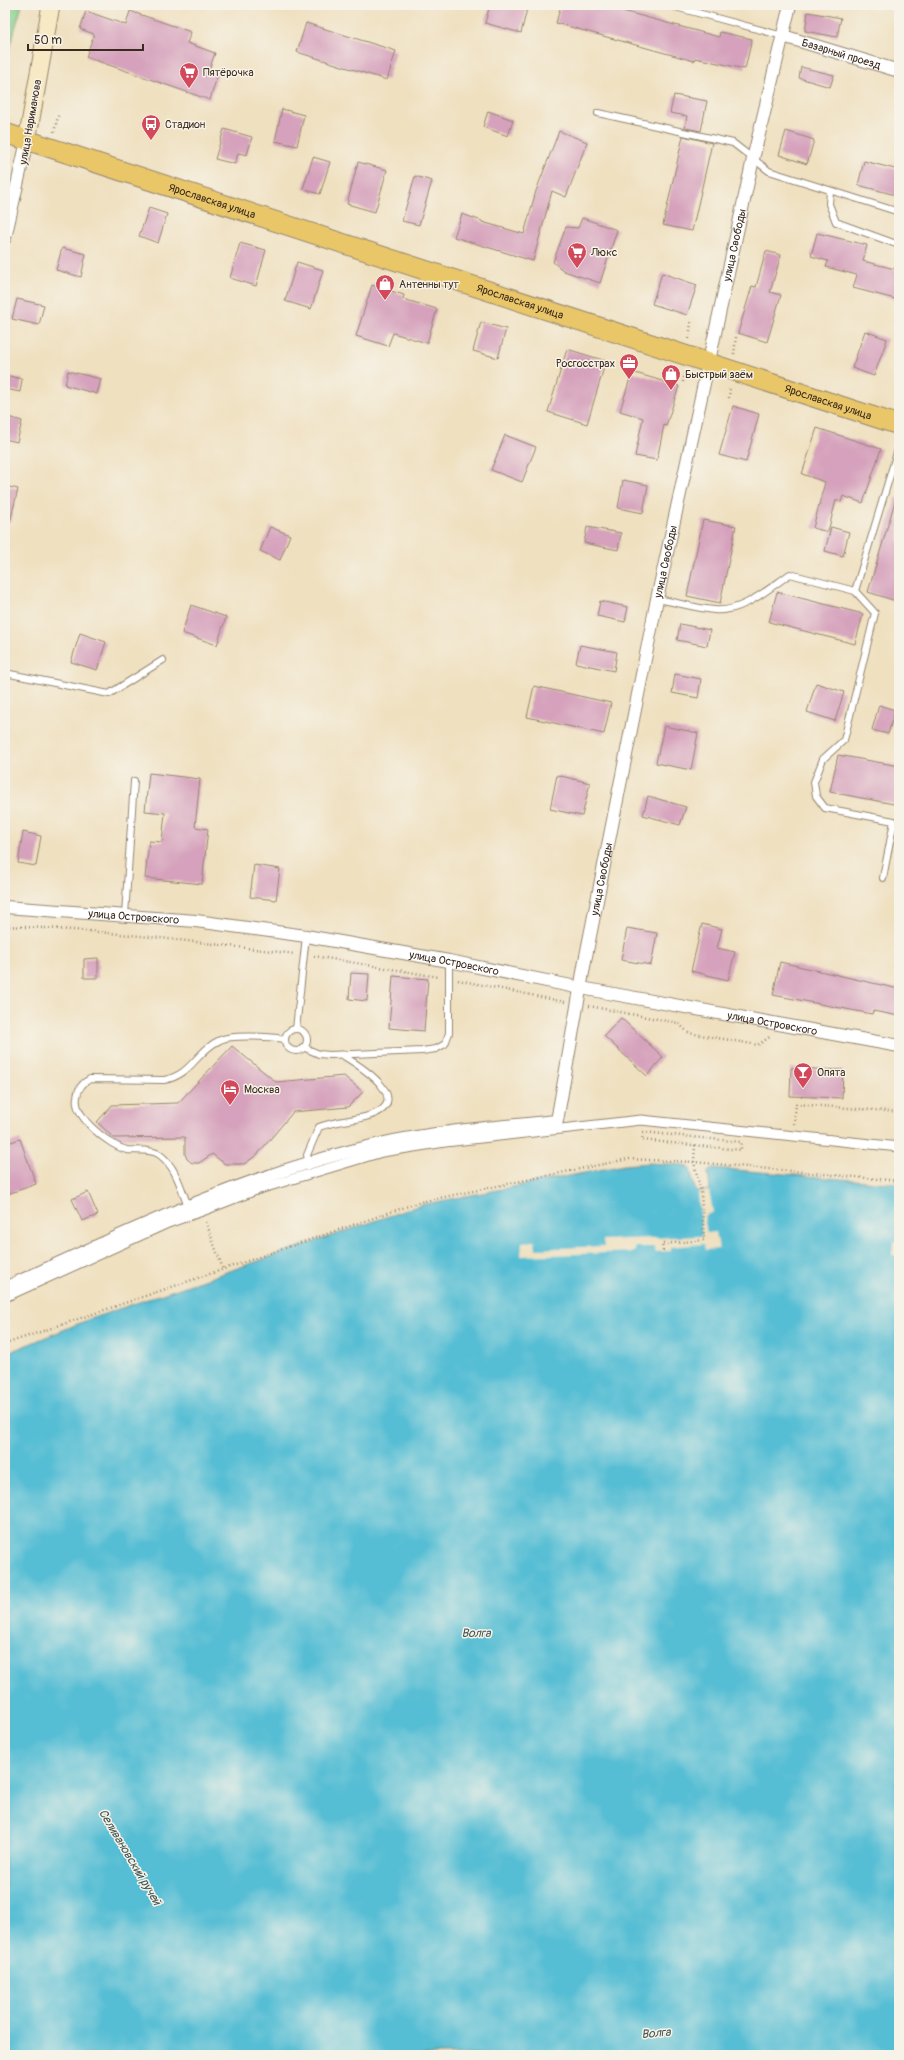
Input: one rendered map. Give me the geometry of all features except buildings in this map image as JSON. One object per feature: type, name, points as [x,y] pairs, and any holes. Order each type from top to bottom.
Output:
[{"type":"main road","name":"улица Нариманова","points":[[27,141],[50,5]]},
{"type":"main road","name":"Ярославская улица","points":[[5,133],[708,364],[899,425]]},
{"type":"street","name":"улица Свободы","points":[[309,1164],[380,1144],[442,1132],[557,1121],[581,988],[657,599],[753,159],[790,5]]},
{"type":"street","name":"Базарный проезд","points":[[783,36],[899,71]]},
{"type":"street","name":"улица Нариманова","points":[[5,238],[27,141]]},
{"type":"street","name":"улица Островского","points":[[5,907],[196,920],[306,936],[449,961],[581,988],[899,1046]]},
{"type":"street","points":[[5,1297],[202,1210],[256,1190],[382,1152],[444,1142],[641,1120],[899,1147]]},
{"type":"street","points":[[5,1288],[188,1206],[239,1186],[309,1164]]},
{"type":"lane","points":[[668,5],[783,36]]},
{"type":"lane","points":[[598,113],[667,127],[733,143],[769,171],[899,212]]},
{"type":"lane","points":[[830,191],[829,204],[836,222],[899,245]]},
{"type":"lane","points":[[855,591],[899,446]]},
{"type":"lane","points":[[657,599],[715,610],[734,608],[760,596],[790,574],[855,591],[875,613],[844,740],[823,759],[814,782],[816,796],[826,808],[894,821],[883,878]]},
{"type":"lane","points":[[5,673],[109,694],[163,660]]},
{"type":"lane","points":[[125,915],[134,781]]},
{"type":"lane","points":[[296,1029],[306,936]]},
{"type":"lane","points":[[303,1047],[319,1054],[342,1055],[422,1051],[436,1049],[445,1044],[449,1032],[449,961]]},
{"type":"lane","points":[[296,1029],[303,1031],[306,1037],[303,1047],[298,1050],[291,1049],[286,1045],[285,1039],[289,1032],[296,1029]]},
{"type":"lane","points":[[188,1206],[169,1163],[159,1153],[114,1146],[101,1136],[86,1120],[76,1100],[78,1091],[83,1082],[90,1079],[164,1080],[175,1078],[186,1072],[205,1050],[222,1039],[267,1037],[285,1039]]},
{"type":"lane","points":[[309,1164],[307,1155],[319,1127],[330,1122],[365,1117],[379,1112],[386,1103],[386,1092],[380,1082],[360,1066],[342,1055]]},
{"type":"path","points":[[5,926],[51,928],[194,941],[304,955],[449,979],[678,1023],[689,1033],[758,1045],[774,1034]]},
{"type":"path","points":[[793,1137],[796,1104],[899,1112]]},
{"type":"path","points":[[643,1132],[642,1140],[741,1150],[741,1142]]},
{"type":"path","points":[[663,1251],[662,1244],[704,1240],[701,1192],[694,1162],[695,1145]]},
{"type":"path","points":[[5,1344],[420,1202],[628,1159],[694,1162],[899,1181]]},
{"type":"path","points":[[202,1210],[223,1269]]},
{"type":"green space","points":[[5,5],[22,5],[5,63]]},
{"type":"water","name":"Волга","points":[[648,1163],[683,1165],[690,1168],[695,1189],[698,1192],[710,1190],[708,1172],[713,1168],[899,1184],[899,2055],[5,2055],[5,1354],[90,1319],[421,1205],[625,1165]]},
{"type":"pier","points":[[709,1191],[713,1212],[704,1216],[707,1233],[716,1232],[719,1249],[705,1250],[704,1244],[670,1247],[670,1251],[655,1252],[654,1247],[635,1247],[635,1252],[521,1256],[522,1242],[535,1241],[536,1249],[604,1246],[603,1240],[702,1236],[698,1192]]},
{"type":"pier","points":[[893,1242],[899,1242],[899,1256],[892,1255]]},
{"type":"place","name":"Пятёрочка","points":[[189,89]]},
{"type":"place","name":"Стадион","points":[[151,141]]},
{"type":"place","name":"Люкс","points":[[577,269]]},
{"type":"place","name":"Антенны тут","points":[[385,301]]},
{"type":"place","name":"Росгосстрах","points":[[629,380]]},
{"type":"place","name":"Быстрый заём","points":[[671,391]]},
{"type":"place","name":"Опята","points":[[803,1089]]},
{"type":"place","name":"Москва","points":[[230,1106]]},
{"type":"water label","name":"Селивановский ручей","points":[[130,1857]]}]
